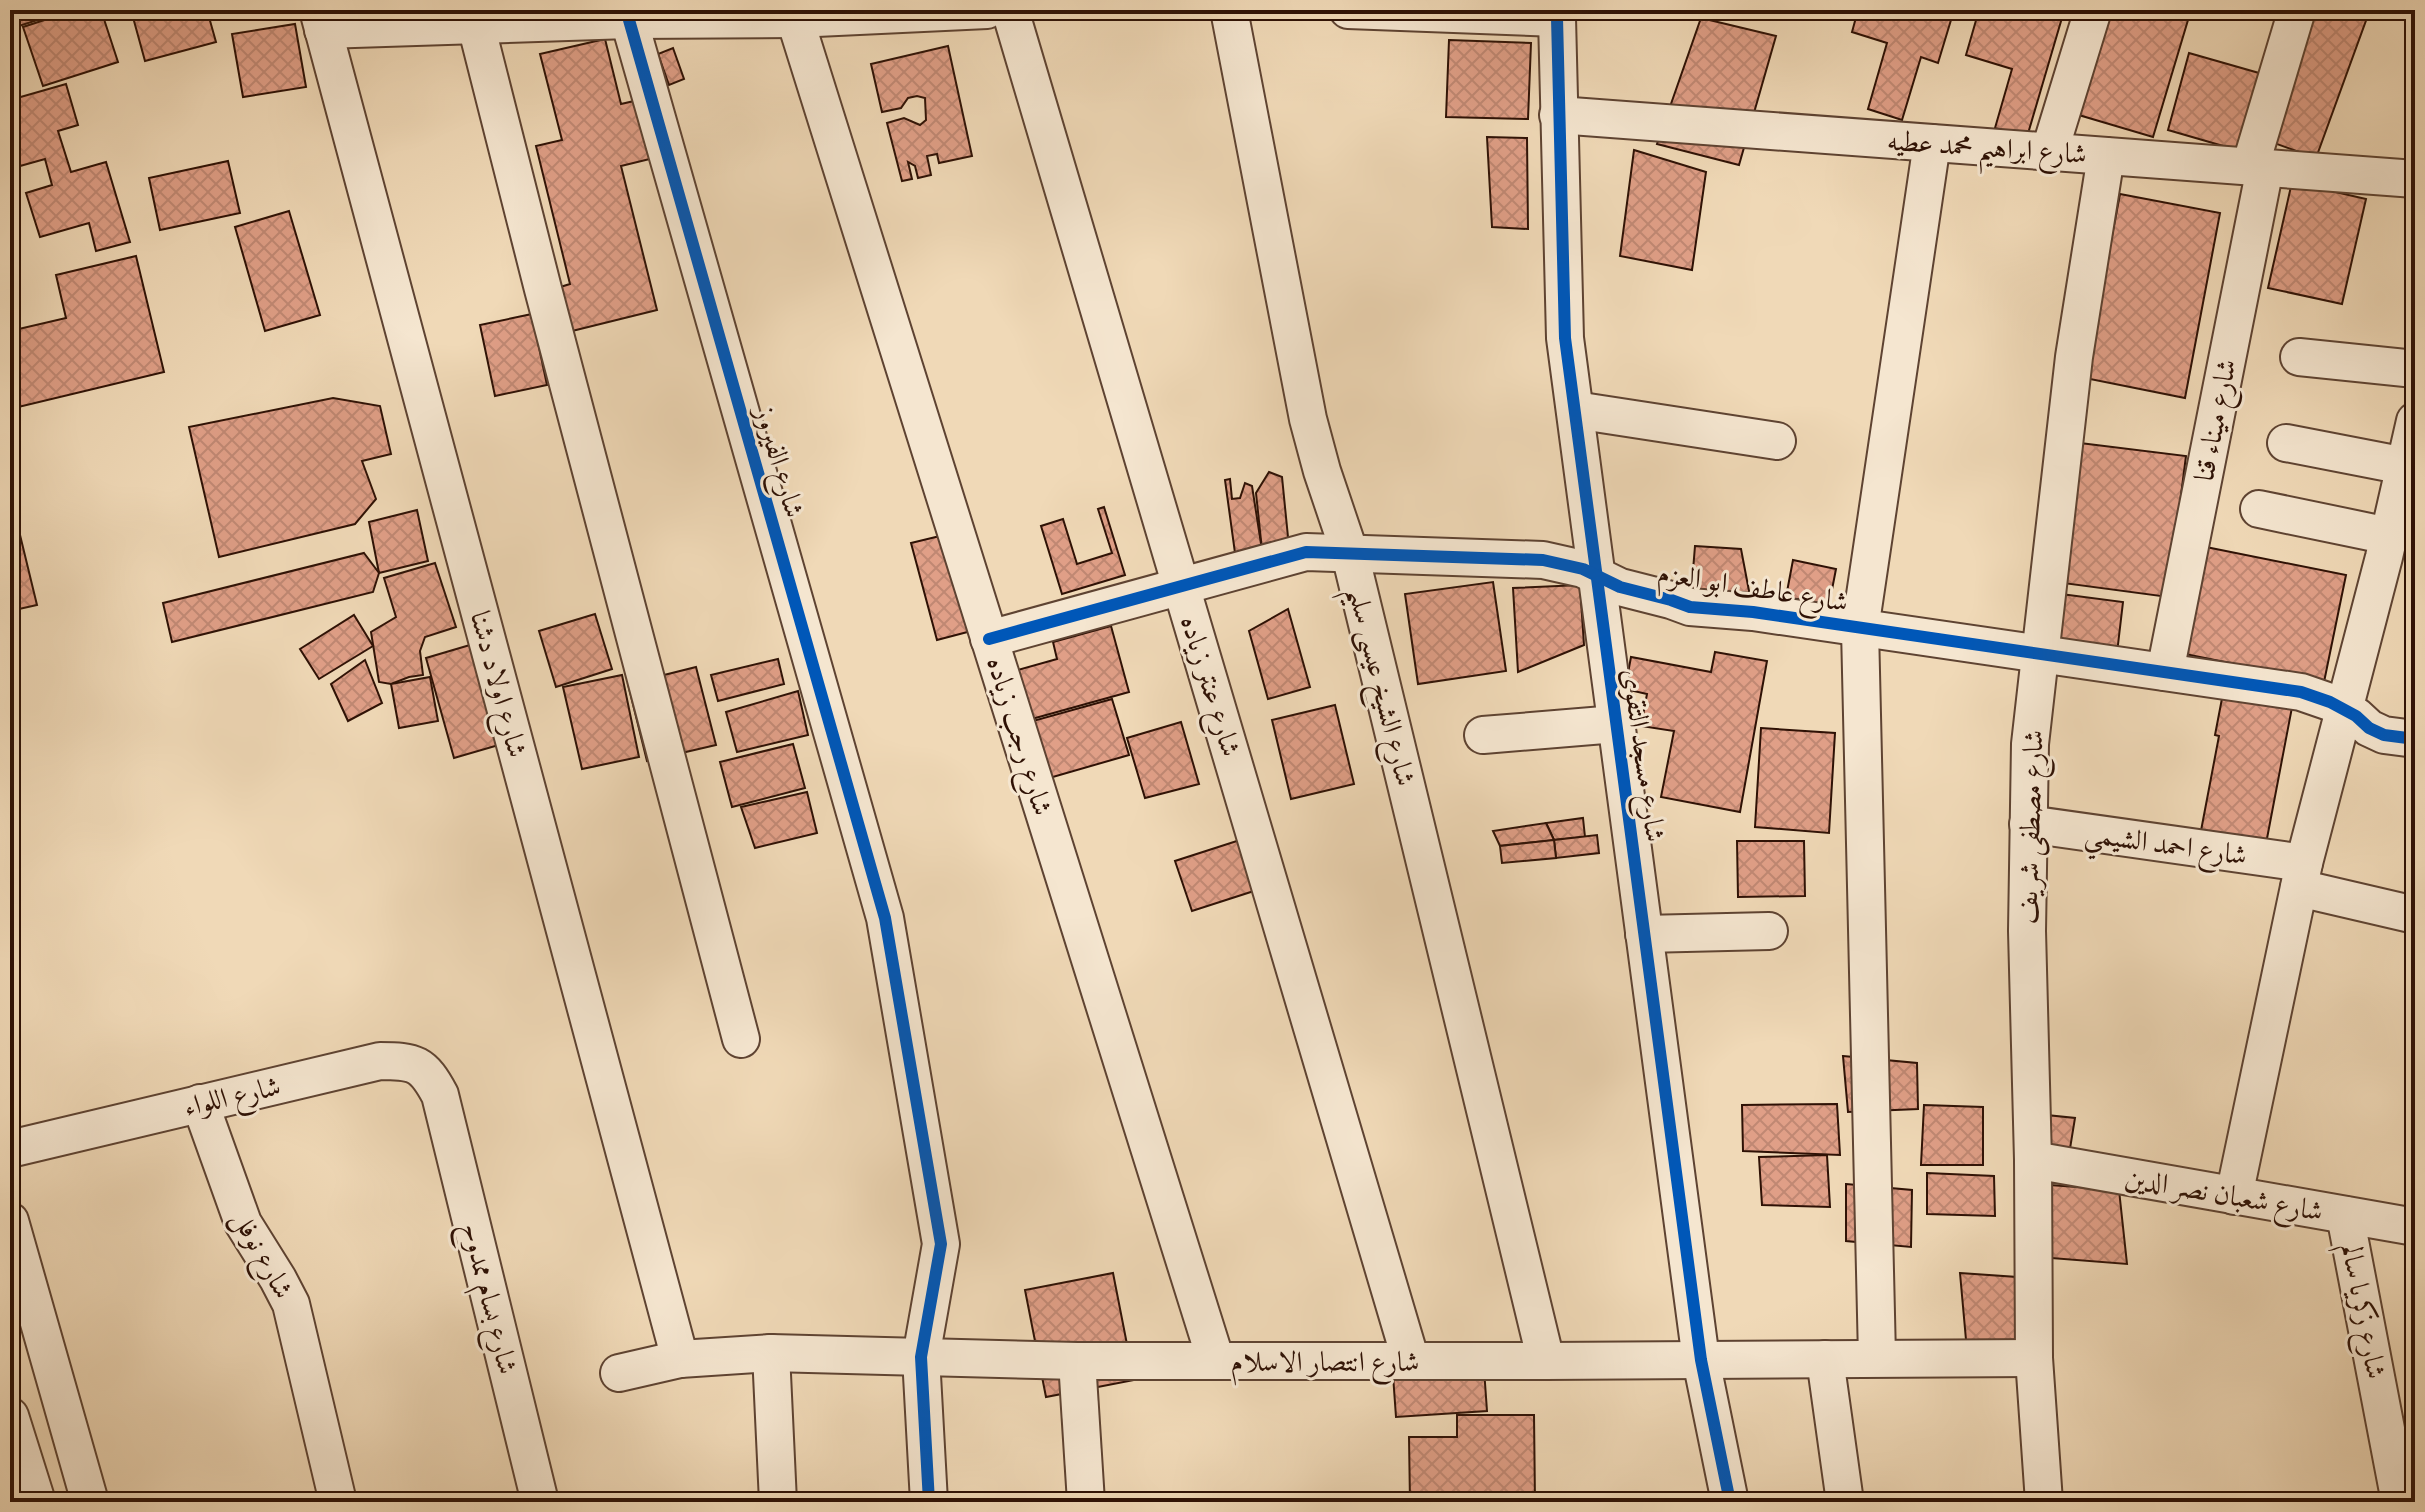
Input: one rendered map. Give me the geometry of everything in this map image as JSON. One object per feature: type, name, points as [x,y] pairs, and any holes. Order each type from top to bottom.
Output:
[{"type":"street","points":[[320,20],[476,25],[795,19],[836,14],[987,10]]},
{"type":"street","name":"شارع عنتر زياده","points":[[1010,10],[1411,1361]]},
{"type":"street","name":"شارع الشيخ عيسى سليم","points":[[1229,10],[1308,419],[1350,554],[1546,1361]]},
{"type":"street","points":[[1348,10],[1558,14]]},
{"type":"street","points":[[2050,150],[2093,10]]},
{"type":"street","name":"شارع ميناء قنا","points":[[2165,672],[2257,167],[2297,10]]},
{"type":"street","name":"شارع مسجد التقوى","points":[[1558,14],[1565,338],[1701,1360],[1730,1502]]},
{"type":"street","name":"شارع رجب زياده","points":[[795,19],[1216,1361]]},
{"type":"street","name":"شارع اولاد دشنا","points":[[320,20],[680,1359]]},
{"type":"street","name":"شارع الفيروز","points":[[629,20],[885,918],[941,1244],[921,1357],[929,1502]]},
{"type":"street","points":[[476,25],[741,1039]]},
{"type":"street","name":"شارع ابراهيم محمد عطيه","points":[[1558,115],[2415,179]]},
{"type":"street","points":[[1877,1357],[1860,629],[1932,143]]},
{"type":"street","name":"شارع مصطفى شريف","points":[[2044,1502],[2034,1358],[2027,931],[2030,744],[2074,357],[2106,156]]},
{"type":"street","points":[[2299,357],[2415,369]]},
{"type":"street","points":[[1575,410],[1777,441]]},
{"type":"street","points":[[2234,1196],[2301,876],[2389,536],[2415,421]]},
{"type":"street","points":[[2286,443],[2405,466]]},
{"type":"street","points":[[2259,509],[2389,536]]},
{"type":"street","name":"شارع عاطف ابو العزم","points":[[989,639],[1306,552],[1543,560],[1583,569],[1620,587],[1690,607],[1753,612],[2301,692],[2330,702],[2384,735],[2415,739]]},
{"type":"street","points":[[1483,735],[1616,724]]},
{"type":"street","name":"شارع احمد الشيمي","points":[[2028,824],[2301,876],[2415,915]]},
{"type":"street","points":[[1644,934],[1769,931]]},
{"type":"street","name":"شارع اللواء","points":[[10,1149],[380,1061],[417,1064],[428,1073],[440,1095]]},
{"type":"street","name":"شارع بسام ممدوح","points":[[440,1095],[540,1502]]},
{"type":"street","name":"شارع نوفل","points":[[200,1103],[243,1223],[291,1304],[338,1502]]},
{"type":"street","name":"شارع شعبان نصر الدين","points":[[2033,1160],[2414,1225]]},
{"type":"street","name":"شارع زكريا سالم","points":[[2345,1215],[2400,1502]]},
{"type":"street","points":[[10,1221],[90,1502]]},
{"type":"street","points":[[771,1353],[778,1502]]},
{"type":"street","name":"شارع انتصار الاسلام","points":[[619,1373],[680,1359],[771,1353],[1077,1361],[2034,1358]]},
{"type":"street","points":[[1825,1359],[1845,1502]]},
{"type":"street","points":[[1077,1361],[1086,1502]]},
{"type":"street","points":[[10,1416],[37,1502]]},
{"type":"building","points":[[14,10],[68,10],[19,26]]},
{"type":"building","points":[[75,10],[101,10],[118,62],[43,86],[23,27]]},
{"type":"building","points":[[131,10],[207,10],[216,42],[145,61]]},
{"type":"building","points":[[1858,10],[1954,10],[1938,63],[1921,57],[1902,120],[1868,109],[1887,43],[1852,32]]},
{"type":"building","points":[[1979,10],[2064,11],[2027,137],[1995,128],[2012,69],[1966,55]]},
{"type":"building","points":[[2103,10],[2191,10],[2153,137],[2072,113]]},
{"type":"building","points":[[2310,10],[2354,10],[2368,15],[2316,158],[2263,139]]},
{"type":"building","points":[[1701,18],[1776,36],[1739,165],[1657,144]]},
{"type":"building","points":[[295,24],[306,87],[243,97],[232,34]]},
{"type":"building","points":[[605,39],[621,104],[647,98],[662,156],[621,166],[657,310],[568,332],[557,288],[570,284],[536,146],[562,140],[540,54]]},
{"type":"building","points":[[1449,40],[1531,43],[1528,119],[1446,117]]},
{"type":"building","points":[[948,46],[972,156],[939,163],[937,154],[927,156],[931,175],[918,178],[915,166],[908,162],[912,179],[902,181],[887,123],[904,118],[920,125],[926,120],[925,98],[908,98],[901,108],[882,112],[871,64]]},
{"type":"building","points":[[673,48],[684,79],[669,85],[658,54]]},
{"type":"building","points":[[2189,53],[2259,73],[2237,150],[2168,130]]},
{"type":"building","points":[[66,84],[78,125],[58,131],[71,172],[106,162],[130,242],[96,251],[89,223],[40,237],[26,193],[52,185],[45,159],[13,168],[10,158],[10,100]]},
{"type":"building","points":[[1487,137],[1527,138],[1528,229],[1492,227]]},
{"type":"building","points":[[1634,150],[1706,172],[1692,270],[1620,256]]},
{"type":"building","points":[[228,161],[240,213],[160,230],[149,178]]},
{"type":"building","points":[[2292,182],[2366,199],[2342,304],[2268,288]]},
{"type":"building","points":[[2120,194],[2220,213],[2185,398],[2085,378]]},
{"type":"building","points":[[289,211],[320,315],[265,331],[235,227]]},
{"type":"building","points":[[136,256],[164,372],[10,409],[10,331],[66,318],[56,275]]},
{"type":"building","points":[[532,314],[547,385],[495,396],[480,325]]},
{"type":"building","points":[[333,398],[380,406],[391,454],[362,461],[376,499],[355,524],[219,557],[189,427]]},
{"type":"building","points":[[2080,443],[2186,456],[2168,597],[2063,583]]},
{"type":"building","points":[[1269,472],[1282,477],[1289,547],[1262,550],[1256,493]]},
{"type":"building","points":[[1230,479],[1232,499],[1240,498],[1245,483],[1252,486],[1262,550],[1235,553],[1225,480]]},
{"type":"building","points":[[10,502],[37,605],[10,611]]},
{"type":"building","points":[[1104,507],[1125,575],[1062,594],[1041,526],[1063,519],[1077,564],[1112,553],[1098,509]]},
{"type":"building","points":[[417,510],[428,561],[379,573],[369,522]]},
{"type":"building","points":[[973,528],[998,624],[937,640],[911,543]]},
{"type":"building","points":[[1695,546],[1741,549],[1753,612],[1690,607]]},
{"type":"building","points":[[2206,547],[2346,575],[2324,682],[2185,654]]},
{"type":"building","points":[[364,553],[379,573],[373,592],[172,642],[163,603]]},
{"type":"building","points":[[1793,560],[1836,569],[1829,605],[1786,597]]},
{"type":"building","points":[[435,563],[456,627],[425,637],[420,651],[423,675],[391,684],[379,682],[371,632],[396,617],[384,578]]},
{"type":"building","points":[[1493,582],[1506,671],[1418,684],[1405,594]]},
{"type":"building","points":[[1580,585],[1584,645],[1518,672],[1513,588]]},
{"type":"building","points":[[2061,594],[2123,602],[2117,653],[2055,646]]},
{"type":"building","points":[[1288,609],[1310,687],[1268,699],[1249,631]]},
{"type":"building","points":[[595,614],[612,669],[556,687],[539,631]]},
{"type":"building","points":[[354,615],[373,646],[319,679],[300,649]]},
{"type":"building","points":[[1111,626],[1129,692],[1021,722],[1007,673],[1057,659],[1053,642]]},
{"type":"building","points":[[480,642],[509,742],[454,758],[426,658]]},
{"type":"building","points":[[1715,652],[1767,661],[1740,812],[1661,797],[1674,731],[1641,726],[1647,694],[1625,689],[1631,657],[1711,672]]},
{"type":"building","points":[[778,659],[784,684],[718,701],[711,675]]},
{"type":"building","points":[[365,660],[382,703],[348,721],[331,684]]},
{"type":"building","points":[[696,667],[716,745],[647,761],[628,684]]},
{"type":"building","points":[[622,675],[639,757],[582,769],[563,687]]},
{"type":"building","points":[[430,677],[438,721],[399,728],[391,684]]},
{"type":"building","points":[[2224,688],[2293,702],[2265,849],[2200,836],[2219,736],[2215,735]]},
{"type":"building","points":[[798,691],[808,735],[737,752],[726,712]]},
{"type":"building","points":[[1112,699],[1129,755],[1025,785],[1008,728]]},
{"type":"building","points":[[1335,705],[1354,784],[1291,799],[1272,720]]},
{"type":"building","points":[[1181,722],[1199,784],[1145,798],[1127,738]]},
{"type":"building","points":[[1761,728],[1835,733],[1829,833],[1755,827]]},
{"type":"building","points":[[793,744],[805,788],[732,807],[720,762]]},
{"type":"building","points":[[807,792],[817,833],[755,848],[741,807]]},
{"type":"building","points":[[1583,818],[1585,837],[1554,840],[1546,823]]},
{"type":"building","points":[[1546,823],[1554,840],[1500,846],[1493,831]]},
{"type":"building","points":[[1597,835],[1599,853],[1556,858],[1554,840]]},
{"type":"building","points":[[1243,839],[1260,889],[1192,911],[1175,861]]},
{"type":"building","points":[[1554,840],[1556,858],[1502,863],[1500,846]]},
{"type":"building","points":[[1737,841],[1804,841],[1805,896],[1738,897]]},
{"type":"building","points":[[1843,1056],[1917,1063],[1918,1109],[1848,1112]]},
{"type":"building","points":[[1837,1104],[1840,1155],[1743,1151],[1742,1105]]},
{"type":"building","points":[[1924,1105],[1983,1107],[1983,1165],[1921,1165]]},
{"type":"building","points":[[2026,1113],[2075,1118],[2068,1161],[2025,1157]]},
{"type":"building","points":[[1827,1155],[1830,1207],[1762,1205],[1759,1157]]},
{"type":"building","points":[[1927,1173],[1994,1176],[1995,1216],[1927,1214]]},
{"type":"building","points":[[2021,1183],[2119,1190],[2127,1264],[2024,1256]]},
{"type":"building","points":[[1846,1184],[1912,1190],[1911,1247],[1846,1241]]},
{"type":"building","points":[[1113,1273],[1134,1380],[1046,1397],[1025,1290]]},
{"type":"building","points":[[1960,1273],[2017,1277],[2020,1350],[1967,1351]]},
{"type":"building","points":[[1484,1369],[1487,1411],[1396,1417],[1393,1375]]},
{"type":"building","points":[[1457,1415],[1534,1415],[1535,1502],[1410,1502],[1409,1437],[1457,1437]]},
{"type":"cycle path","points":[[1559,10],[1565,338],[1701,1360],[1730,1502]]},
{"type":"cycle path","points":[[629,20],[885,918],[941,1244],[921,1357],[929,1502]]},
{"type":"cycle path","points":[[989,639],[1306,552],[1543,560],[1583,569],[1620,587],[1690,607],[1753,612],[2301,692],[2330,702],[2384,735],[2415,739]]}]
